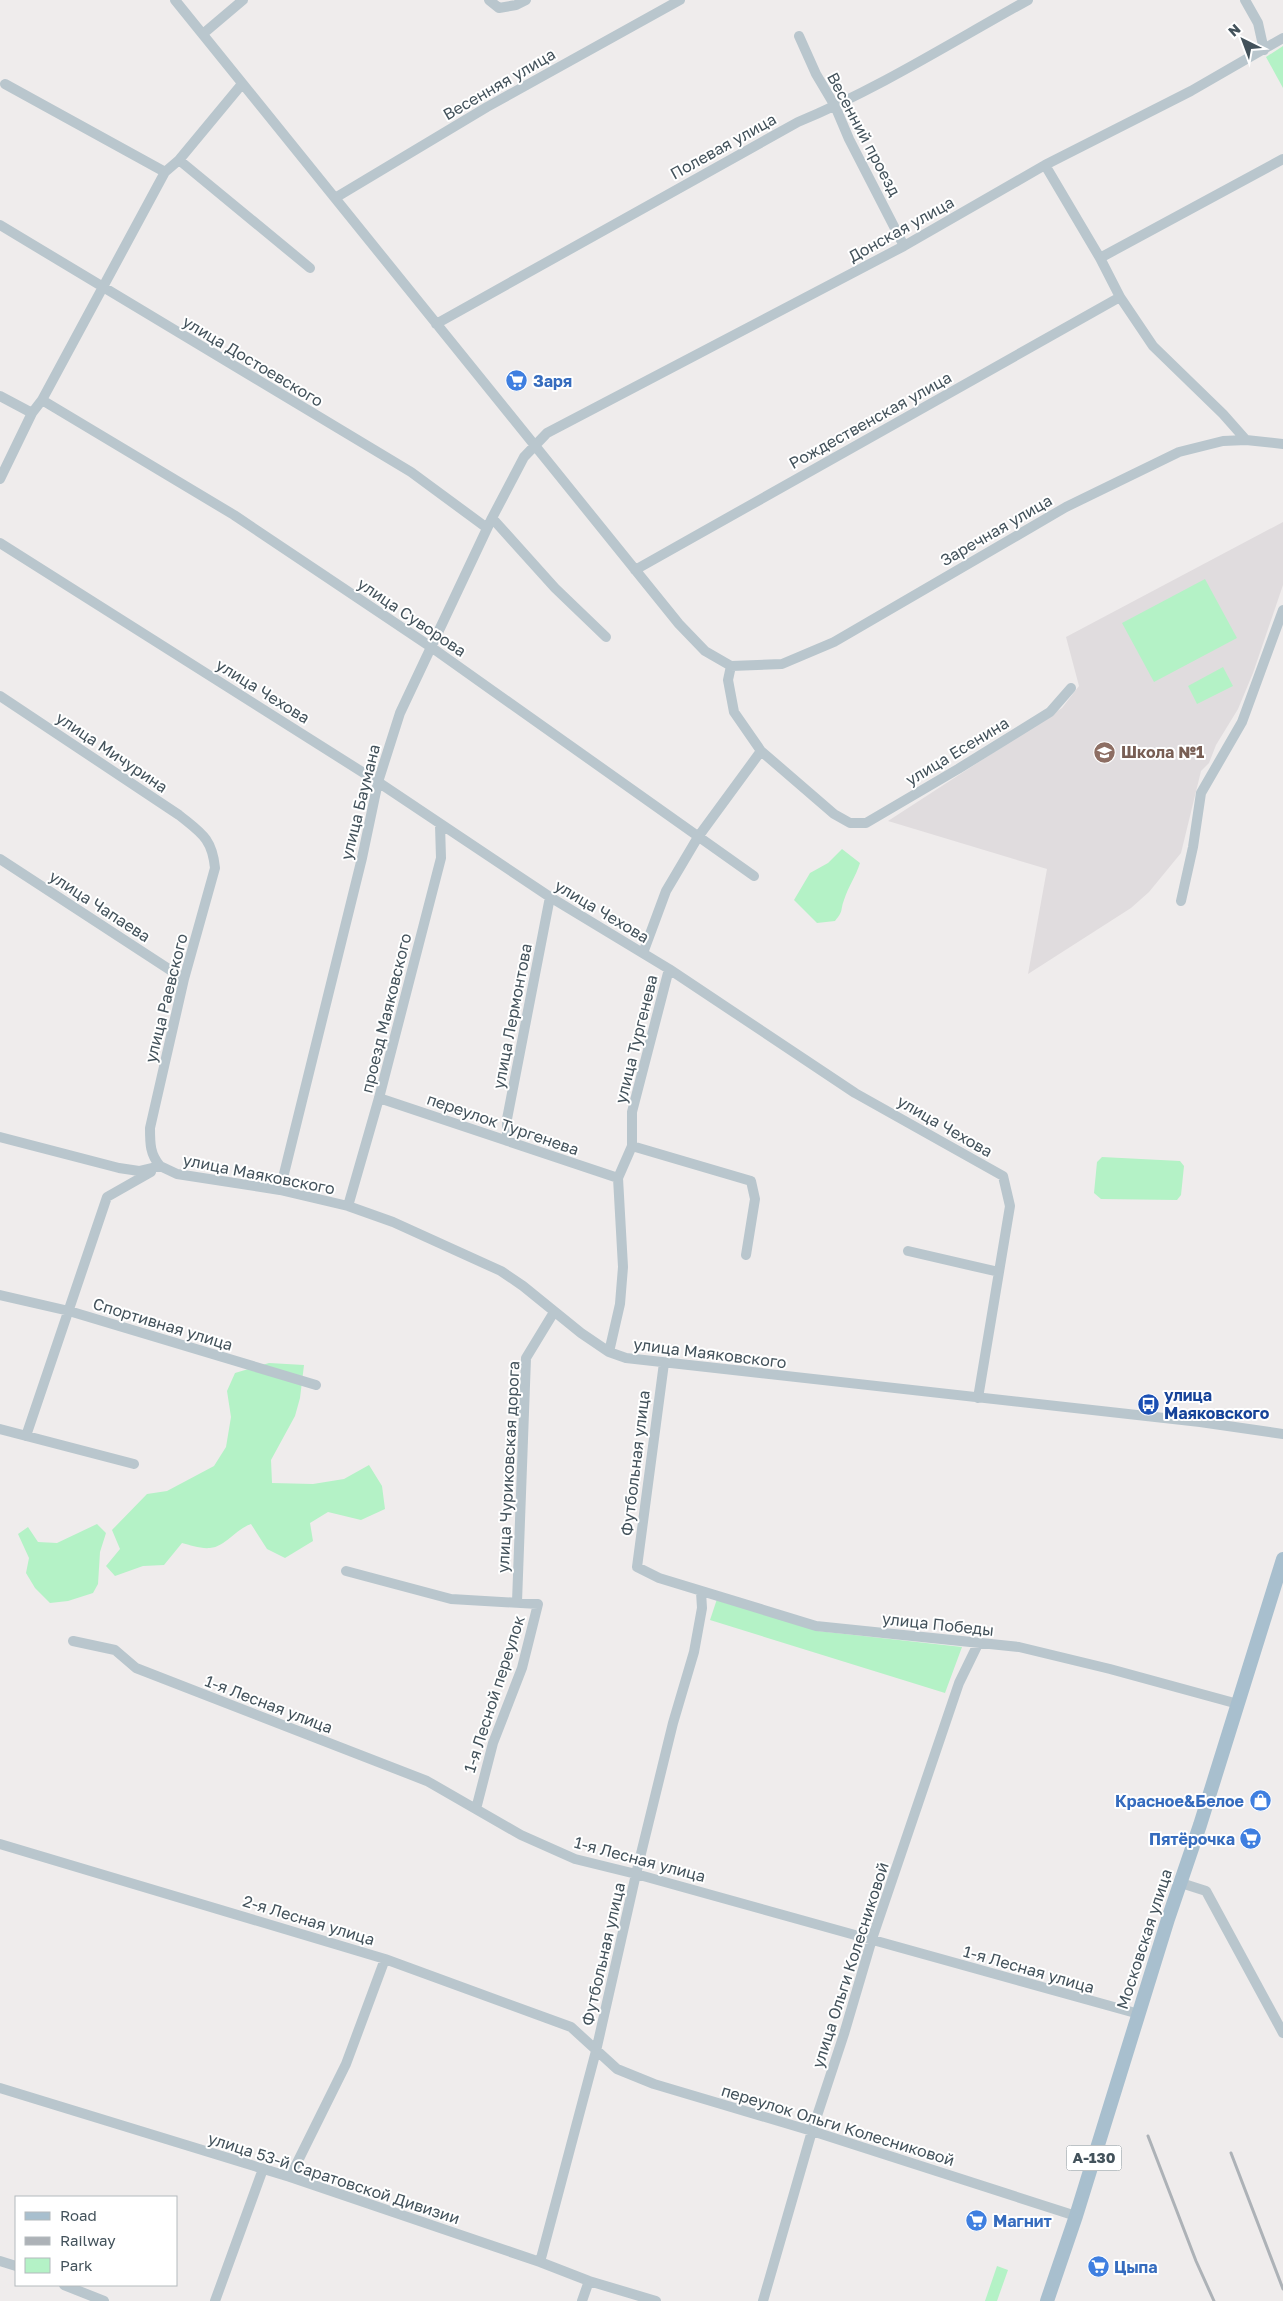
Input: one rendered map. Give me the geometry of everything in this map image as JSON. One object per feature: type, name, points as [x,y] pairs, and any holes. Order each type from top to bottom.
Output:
[{"type":"main road","name":"Московская улица","points":[[1047,2301],[1076,2216],[1138,2014],[1283,1559]]},
{"type":"street","points":[[175,0],[204,33],[242,84],[679,624],[705,651],[731,666],[728,680],[734,712],[761,750],[698,837],[666,891],[643,953]]},
{"type":"street","points":[[204,33],[242,0]]},
{"type":"street","points":[[489,0],[499,8],[516,5],[526,0]]},
{"type":"street","name":"Весенняя улица","points":[[335,198],[663,4],[680,0]]},
{"type":"street","name":"Полевая улица","points":[[436,324],[798,122],[835,106],[1028,0]]},
{"type":"street","points":[[1245,0],[1258,23],[1264,50]]},
{"type":"street","name":"Весенний проезд","points":[[799,36],[816,74],[835,106],[849,139],[904,246]]},
{"type":"street","name":"Донская улица","points":[[534,445],[547,433],[904,246],[1045,165],[1191,91],[1283,38]]},
{"type":"street","points":[[5,84],[166,172]]},
{"type":"street","points":[[0,479],[32,413],[42,400],[166,172],[179,160],[242,84]]},
{"type":"street","points":[[1100,258],[1283,159]]},
{"type":"street","points":[[179,160],[310,268]]},
{"type":"street","points":[[1045,165],[1100,258],[1120,297],[1153,346],[1223,414],[1246,440]]},
{"type":"street","name":"улица Достоевского","points":[[0,225],[103,289],[411,472],[487,528]]},
{"type":"street","name":"Рождественская улица","points":[[636,570],[1120,297]]},
{"type":"street","points":[[0,396],[32,413]]},
{"type":"street","name":"улица Суворова","points":[[42,400],[234,514],[430,647],[754,876]]},
{"type":"street","name":"Заречная улица","points":[[731,666],[782,664],[834,642],[1066,508],[1179,452],[1223,441],[1246,440],[1283,444]]},
{"type":"street","name":"улица Баумана","points":[[280,1190],[362,858],[378,782],[400,713],[492,518],[524,457],[534,445]]},
{"type":"street","points":[[492,518],[555,588],[606,637]]},
{"type":"street","name":"улица Чехова","points":[[0,543],[378,782],[550,898],[669,969],[855,1092],[1003,1176],[1010,1206],[978,1398]]},
{"type":"street","points":[[1181,901],[1193,847],[1201,793],[1242,722],[1283,610]]},
{"type":"street","name":"улица Есенина","points":[[761,750],[834,814],[850,823],[866,823],[1050,712],[1071,688]]},
{"type":"street","name":"улица Мичурина","points":[[0,696],[179,815],[205,838]]},
{"type":"street","name":"проезд Маяковского","points":[[348,1206],[380,1098],[441,858],[440,825]]},
{"type":"street","name":"улица Раевского","points":[[160,1166],[152,1157],[150,1128],[184,979],[215,868],[213,850],[205,838]]},
{"type":"street","name":"улица Чапаева","points":[[0,859],[184,979]]},
{"type":"street","name":"улица Лермонтова","points":[[507,1141],[506,1119],[550,898]]},
{"type":"street","name":"улица Тургенева","points":[[609,1352],[620,1304],[624,1267],[618,1178],[632,1146],[632,1112],[669,969]]},
{"type":"street","name":"переулок Тургенева","points":[[380,1098],[618,1178]]},
{"type":"street","name":"улица Маяковского","points":[[0,1138],[119,1168],[139,1171],[160,1166],[177,1174],[280,1190],[348,1206],[393,1222],[500,1272],[581,1333],[609,1352],[626,1358],[1283,1434]]},
{"type":"street","points":[[632,1146],[751,1181],[755,1199],[746,1255]]},
{"type":"street","points":[[26,1436],[107,1197],[160,1166]]},
{"type":"street","points":[[908,1251],[999,1272]]},
{"type":"street","name":"Спортивная улица","points":[[0,1295],[69,1311],[316,1385]]},
{"type":"street","name":"улица Чуриковская дорога","points":[[517,1602],[526,1358],[554,1312]]},
{"type":"street","name":"Футбольная улица","points":[[637,1567],[664,1363]]},
{"type":"street","points":[[0,1429],[134,1464]]},
{"type":"street","name":"улица Победы","points":[[637,1567],[659,1578],[816,1626],[1019,1648],[1110,1669],[1238,1704]]},
{"type":"street","name":"1-я Лесной переулок","points":[[346,1571],[450,1600],[538,1604],[522,1668],[493,1743],[476,1808]]},
{"type":"street","name":"Футбольная улица","points":[[540,2262],[596,2051],[636,1874],[673,1723],[694,1652],[702,1608],[702,1592]]},
{"type":"street","name":"1-я Лесная улица","points":[[73,1641],[115,1650],[136,1668],[427,1781],[521,1835],[575,1859],[636,1874],[1138,2014]]},
{"type":"street","name":"улица Ольги Колесниковой","points":[[763,2301],[812,2131],[844,2034],[872,1939],[959,1683],[978,1644]]},
{"type":"street","name":"2-я Лесная улица","points":[[0,1844],[385,1959],[571,2027],[596,2051]]},
{"type":"street","points":[[1181,1883],[1206,1891],[1283,2033]]},
{"type":"street","points":[[290,2177],[346,2064],[385,1959]]},
{"type":"street","name":"переулок Ольги Колесниковой","points":[[596,2051],[617,2069],[654,2084],[812,2131],[1076,2216]]},
{"type":"street","name":"улица 53-й Саратовской Дивизии","points":[[0,2088],[290,2177],[540,2262],[589,2281],[656,2301]]},
{"type":"street","points":[[215,2301],[263,2169]]},
{"type":"street","points":[[0,2261],[15,2266]]},
{"type":"street","points":[[582,2301],[589,2281]]},
{"type":"street","points":[[66,2286],[104,2301]]},
{"type":"shaded area","name":"Школа №1","points":[[1283,522],[1283,585],[1253,673],[1238,709],[1216,745],[1209,763],[1201,771],[1181,853],[1149,892],[1131,908],[1028,974],[1047,869],[888,821],[1062,708],[1079,686],[1066,637]]},
{"type":"green space","points":[[1283,46],[1283,88],[1266,57]]},
{"type":"green space","points":[[1205,579],[1237,638],[1154,682],[1122,623]]},
{"type":"green space","points":[[1223,667],[1233,686],[1197,704],[1188,686]]},
{"type":"green space","points":[[842,849],[860,863],[838,917],[835,921],[817,923],[794,900],[810,873],[828,863]]},
{"type":"green space","points":[[1102,1157],[1180,1161],[1184,1166],[1181,1195],[1177,1200],[1101,1199],[1094,1193],[1097,1162]]},
{"type":"green space","points":[[269,1363],[304,1365],[300,1398],[295,1416],[271,1460],[272,1483],[313,1484],[344,1479],[369,1465],[382,1486],[385,1509],[361,1520],[328,1512],[310,1523],[313,1541],[285,1558],[267,1549],[251,1524],[221,1545],[203,1548],[182,1543],[164,1565],[143,1566],[115,1576],[106,1566],[120,1549],[112,1530],[147,1494],[167,1491],[214,1466],[226,1447],[231,1417],[227,1391],[235,1373]]},
{"type":"green space","points":[[97,1524],[106,1533],[100,1552],[98,1584],[93,1593],[68,1601],[50,1603],[35,1588],[26,1573],[29,1558],[18,1534],[28,1527],[38,1542],[57,1543]]},
{"type":"green space","points":[[717,1599],[818,1631],[962,1647],[945,1693],[710,1620]]},
{"type":"green space","points":[[997,2266],[1008,2270],[997,2301],[985,2301]]},
{"type":"railway","points":[[1148,2136],[1196,2261],[1214,2301]]},
{"type":"railway","points":[[1231,2153],[1283,2289]]},
{"type":"place","name":"Заря","points":[[517,381]]},
{"type":"place","name":"Школа №1","points":[[1105,752]]},
{"type":"place","name":"улица Маяковского","points":[[1148,1404]]},
{"type":"place","name":"Красное&Белое","points":[[1260,1801]]},
{"type":"place","name":"Пятёрочка","points":[[1251,1839]]},
{"type":"place","name":"Магнит","points":[[977,2221]]},
{"type":"place","name":"Цыпа","points":[[1098,2267]]}]
